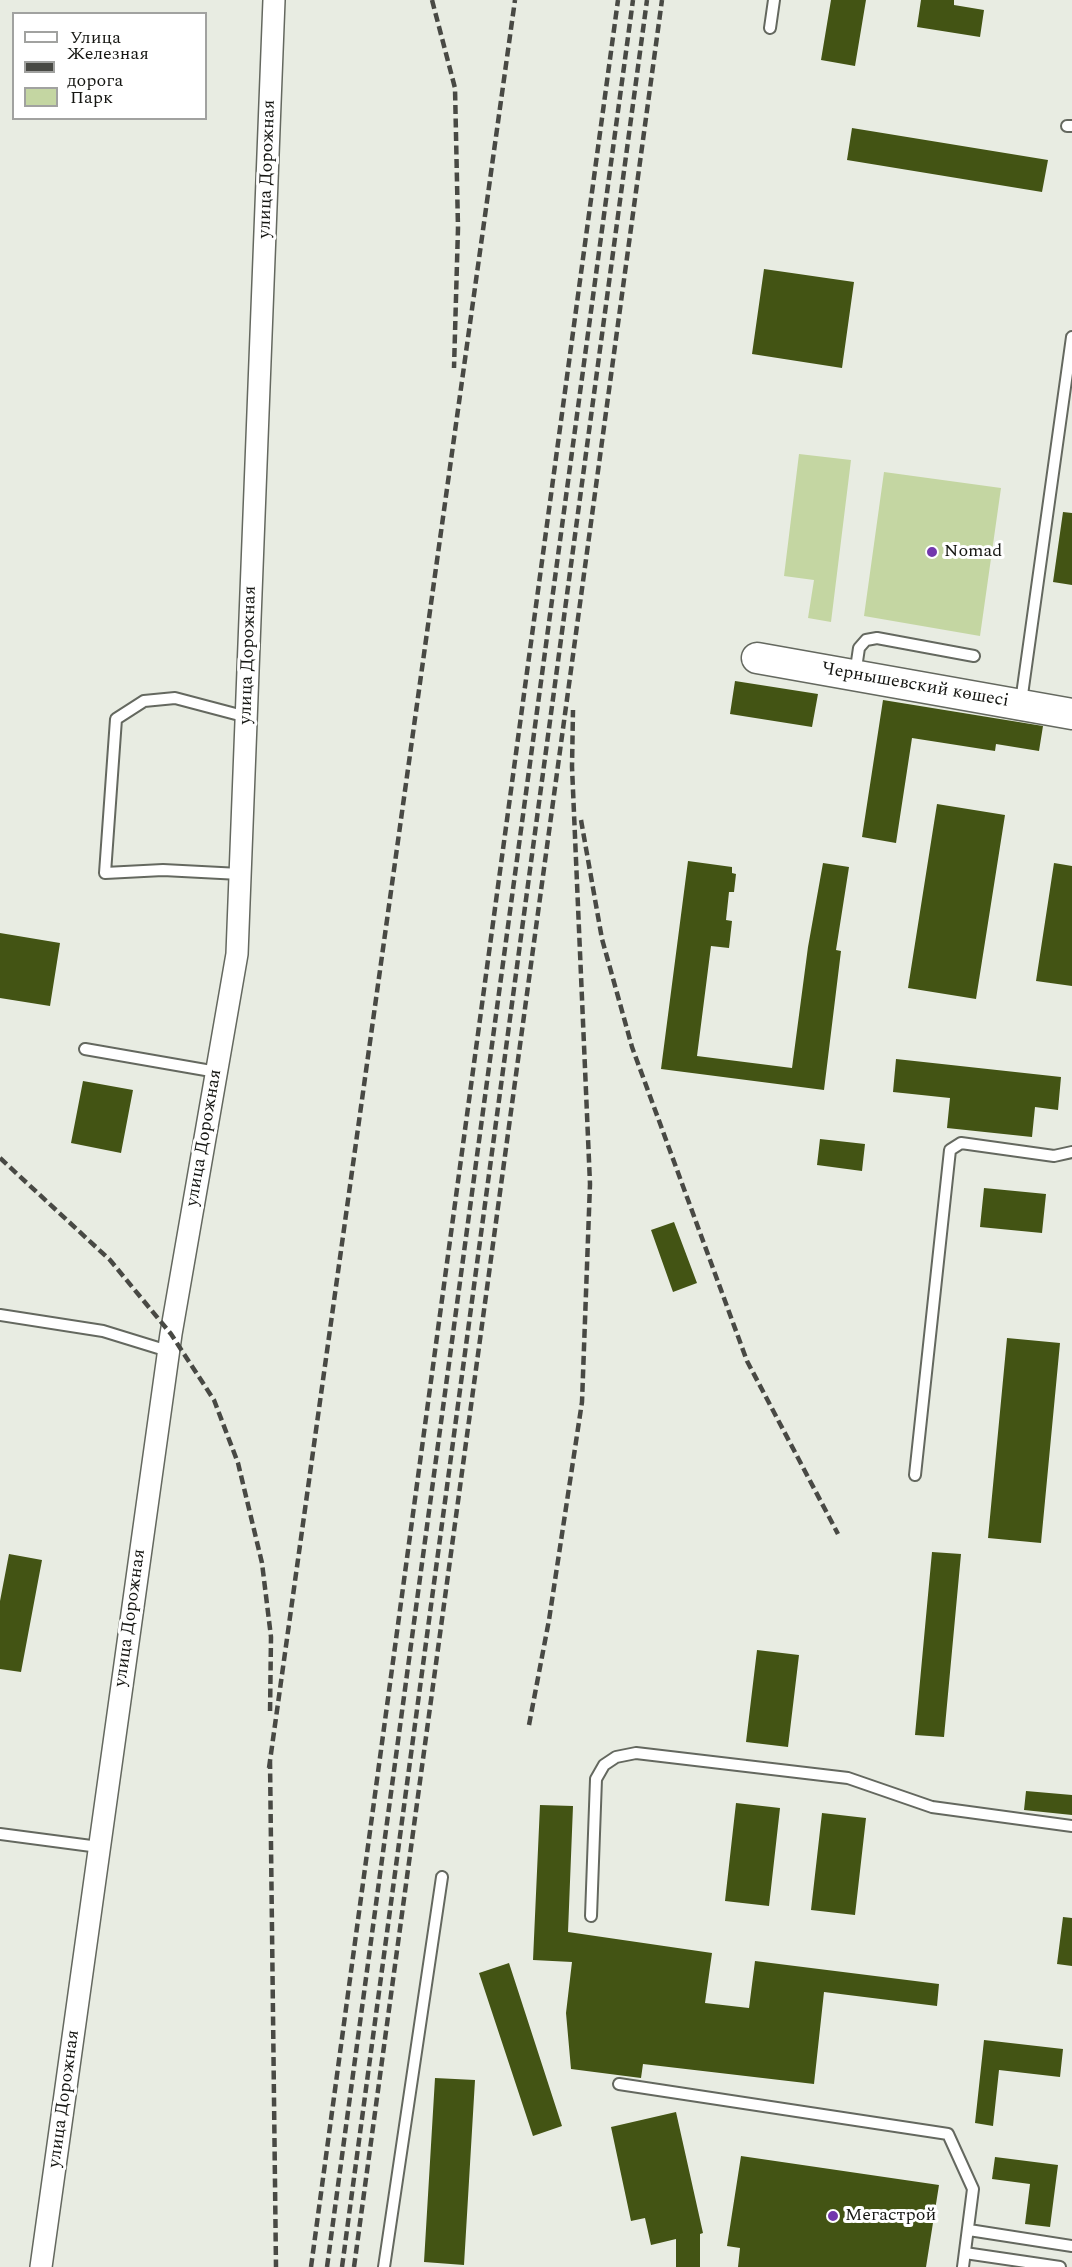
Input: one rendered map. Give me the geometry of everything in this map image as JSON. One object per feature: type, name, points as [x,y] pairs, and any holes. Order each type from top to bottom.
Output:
[{"type":"street","name":"улица Дорожная","points":[[41,2267],[168,1351],[237,954],[274,0]]},
{"type":"street","name":"Чернышевский көшесі","points":[[758,658],[1072,714]]},
{"type":"lane","points":[[770,28],[774,0]]},
{"type":"lane","points":[[1020,705],[1072,337]]},
{"type":"lane","points":[[855,675],[859,648],[866,640],[877,638],[974,656]]},
{"type":"lane","points":[[240,874],[163,870],[105,873],[116,719],[144,701],[175,698],[246,717]]},
{"type":"lane","points":[[85,1049],[217,1072]]},
{"type":"lane","points":[[915,1475],[950,1150],[961,1143],[1054,1156],[1072,1152]]},
{"type":"lane","points":[[0,1315],[103,1331],[168,1351]]},
{"type":"lane","points":[[591,1916],[596,1779],[604,1765],[616,1757],[636,1753],[848,1778],[932,1807],[1072,1826]]},
{"type":"lane","points":[[0,1834],[99,1847]]},
{"type":"lane","points":[[384,2267],[442,1877]]},
{"type":"lane","points":[[618,2084],[948,2134],[973,2189],[963,2267]]},
{"type":"lane","points":[[969,2230],[1072,2246]]},
{"type":"lane","points":[[965,2253],[1060,2267]]},
{"type":"green space","points":[[799,454],[851,460],[831,622],[808,618],[814,580],[784,576]]},
{"type":"green space","name":"Nomad","points":[[884,472],[1001,488],[980,636],[864,616]]},
{"type":"building","points":[[831,0],[866,0],[855,66],[821,60]]},
{"type":"building","points":[[921,0],[954,0],[954,5],[984,10],[980,37],[917,27]]},
{"type":"building","points":[[852,128],[1048,160],[1042,192],[847,160]]},
{"type":"building","points":[[764,269],[854,282],[842,368],[752,354]]},
{"type":"building","points":[[1063,512],[1072,513],[1072,585],[1053,582]]},
{"type":"building","points":[[735,681],[818,694],[812,727],[730,714]]},
{"type":"building","points":[[883,700],[1043,726],[1039,751],[996,744],[995,751],[912,738],[896,843],[862,837]]},
{"type":"building","points":[[937,804],[1005,815],[976,999],[908,988]]},
{"type":"building","points":[[688,861],[732,867],[732,873],[736,874],[734,892],[729,892],[726,920],[732,921],[729,948],[711,946],[697,1056],[792,1068],[808,947],[823,863],[849,867],[836,950],[841,951],[824,1090],[661,1069]]},
{"type":"building","points":[[1054,863],[1072,866],[1072,986],[1036,981]]},
{"type":"building","points":[[0,933],[60,943],[50,1006],[0,998]]},
{"type":"building","points":[[896,1059],[1061,1077],[1058,1110],[1035,1107],[1032,1137],[947,1128],[950,1098],[893,1092]]},
{"type":"building","points":[[83,1081],[133,1090],[121,1153],[71,1143]]},
{"type":"building","points":[[820,1139],[865,1144],[862,1171],[817,1165]]},
{"type":"building","points":[[984,1188],[1046,1194],[1042,1233],[980,1227]]},
{"type":"building","points":[[674,1222],[697,1283],[673,1292],[651,1230]]},
{"type":"building","points":[[1007,1338],[1060,1343],[1041,1543],[988,1538]]},
{"type":"building","points":[[932,1552],[961,1554],[944,1737],[915,1735]]},
{"type":"building","points":[[9,1554],[42,1560],[21,1672],[0,1669],[0,1601]]},
{"type":"building","points":[[757,1650],[799,1655],[788,1747],[746,1742]]},
{"type":"building","points":[[1026,1791],[1072,1795],[1072,1815],[1024,1810]]},
{"type":"building","points":[[736,1803],[780,1808],[769,1906],[725,1901]]},
{"type":"building","points":[[540,1805],[573,1806],[568,1932],[712,1953],[705,2003],[749,2008],[755,1961],[939,1984],[937,2006],[824,1992],[814,2084],[643,2064],[641,2078],[571,2069],[566,2013],[572,1962],[533,1960]]},
{"type":"building","points":[[822,1813],[866,1818],[855,1915],[811,1910]]},
{"type":"building","points":[[1063,1917],[1072,1918],[1072,1966],[1057,1964]]},
{"type":"building","points":[[509,1963],[562,2126],[533,2136],[479,1973]]},
{"type":"building","points":[[984,2040],[1063,2049],[1060,2077],[999,2070],[993,2126],[975,2123]]},
{"type":"building","points":[[435,2078],[475,2080],[464,2265],[424,2262]]},
{"type":"building","points":[[676,2112],[703,2233],[700,2234],[700,2267],[676,2267],[676,2239],[651,2245],[645,2218],[631,2221],[611,2127]]},
{"type":"building","name":"Мегастрой","points":[[741,2156],[939,2185],[926,2267],[738,2267],[740,2248],[727,2246]]},
{"type":"building","points":[[995,2157],[1058,2165],[1050,2227],[1025,2224],[1030,2184],[992,2179]]},
{"type":"railway","points":[[432,0],[455,88],[458,228],[454,368]]},
{"type":"railway","points":[[269,1768],[515,0]]},
{"type":"railway","points":[[311,2267],[618,0]]},
{"type":"railway","points":[[327,2267],[633,0]]},
{"type":"railway","points":[[342,2267],[647,0]]},
{"type":"railway","points":[[354,2267],[662,0]]},
{"type":"railway","points":[[529,1725],[549,1620],[582,1402],[590,1184],[572,767],[573,710]]},
{"type":"railway","points":[[581,820],[602,939],[632,1047],[747,1361],[838,1534]]},
{"type":"railway","points":[[0,1158],[110,1260],[171,1334],[214,1400],[238,1463],[262,1563],[271,1637],[270,1715]]},
{"type":"railway","points":[[270,1760],[276,2267]]},
{"type":"place","name":"Nomad","points":[[932,552]]},
{"type":"place","name":"Мегастрой","points":[[833,2216]]}]
